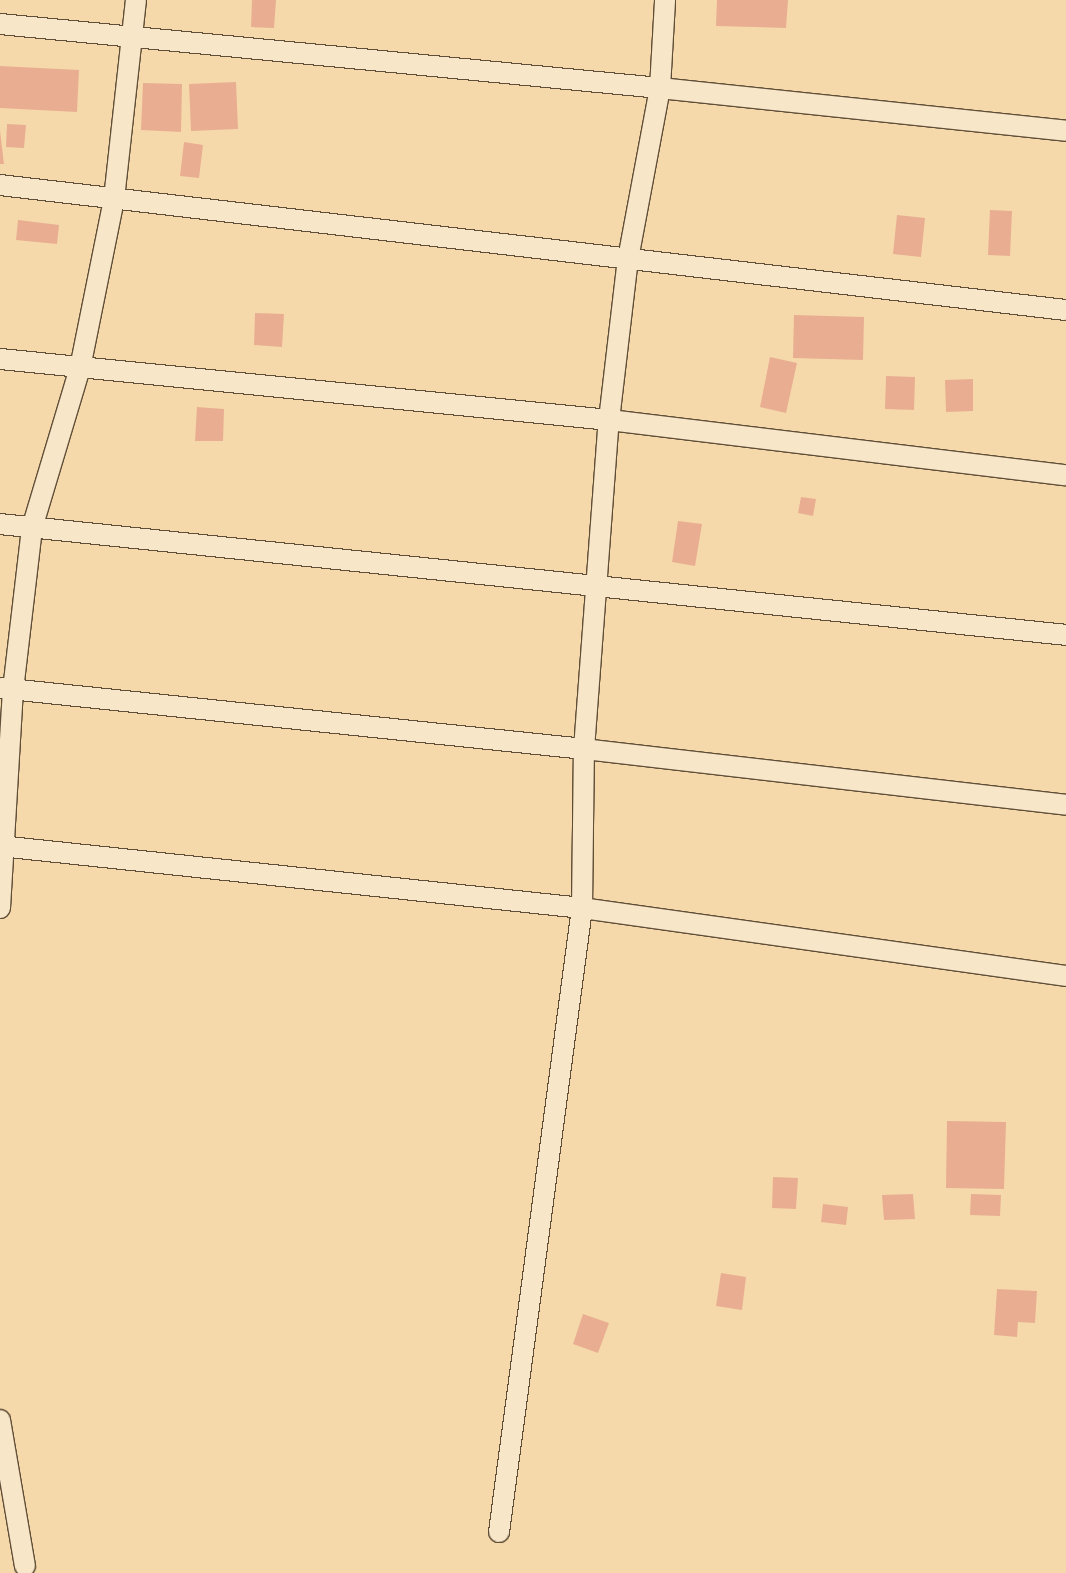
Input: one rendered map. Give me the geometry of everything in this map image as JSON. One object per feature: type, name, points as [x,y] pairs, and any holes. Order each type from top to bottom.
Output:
[{"type":"street","points":[[0,908],[6,689],[32,528],[80,368],[114,199],[136,0]]},
{"type":"street","points":[[499,1532],[582,908],[584,749],[609,420],[628,259],[660,88],[665,0]]},
{"type":"street","points":[[0,24],[660,88],[1066,131]]},
{"type":"street","points":[[0,185],[1066,310]]},
{"type":"street","points":[[0,359],[609,420],[1066,475]]},
{"type":"street","points":[[0,524],[1066,635]]},
{"type":"street","points":[[6,689],[584,749],[1066,806]]},
{"type":"street","points":[[2,847],[582,908],[1066,976]]},
{"type":"street","points":[[0,1420],[25,1566]]},
{"type":"building","points":[[252,0],[276,0],[274,28],[251,27]]},
{"type":"building","points":[[717,0],[788,0],[786,28],[716,26]]},
{"type":"building","points":[[0,66],[79,70],[77,112],[0,108]]},
{"type":"building","points":[[236,82],[238,129],[191,131],[189,84]]},
{"type":"building","points":[[143,83],[182,84],[181,132],[141,130]]},
{"type":"building","points":[[7,124],[26,125],[24,148],[6,147]]},
{"type":"building","points":[[0,131],[4,164],[0,164]]},
{"type":"building","points":[[184,142],[203,145],[199,178],[180,176]]},
{"type":"building","points":[[990,210],[1012,211],[1010,256],[988,255]]},
{"type":"building","points":[[897,215],[925,218],[921,257],[893,254]]},
{"type":"building","points":[[18,220],[59,225],[57,244],[16,240]]},
{"type":"building","points":[[255,313],[284,314],[282,347],[254,345]]},
{"type":"building","points":[[794,315],[864,317],[863,360],[793,358]]},
{"type":"building","points":[[770,357],[797,363],[786,413],[760,407]]},
{"type":"building","points":[[886,376],[915,377],[914,410],[885,409]]},
{"type":"building","points":[[973,379],[973,411],[946,412],[945,380]]},
{"type":"building","points":[[197,407],[224,409],[223,441],[195,441]]},
{"type":"building","points":[[801,497],[816,499],[813,516],[798,513]]},
{"type":"building","points":[[678,521],[702,524],[695,566],[672,562]]},
{"type":"building","points":[[947,1121],[1006,1122],[1004,1189],[946,1188]]},
{"type":"building","points":[[773,1177],[798,1178],[796,1209],[772,1208]]},
{"type":"building","points":[[913,1194],[915,1219],[884,1220],[882,1195]]},
{"type":"building","points":[[971,1194],[1001,1195],[1000,1216],[970,1215]]},
{"type":"building","points":[[823,1204],[848,1207],[846,1225],[821,1222]]},
{"type":"building","points":[[721,1273],[746,1277],[742,1310],[716,1306]]},
{"type":"building","points":[[997,1289],[1037,1291],[1035,1323],[1018,1322],[1017,1337],[994,1335]]},
{"type":"building","points":[[583,1314],[609,1323],[598,1353],[573,1344]]}]
